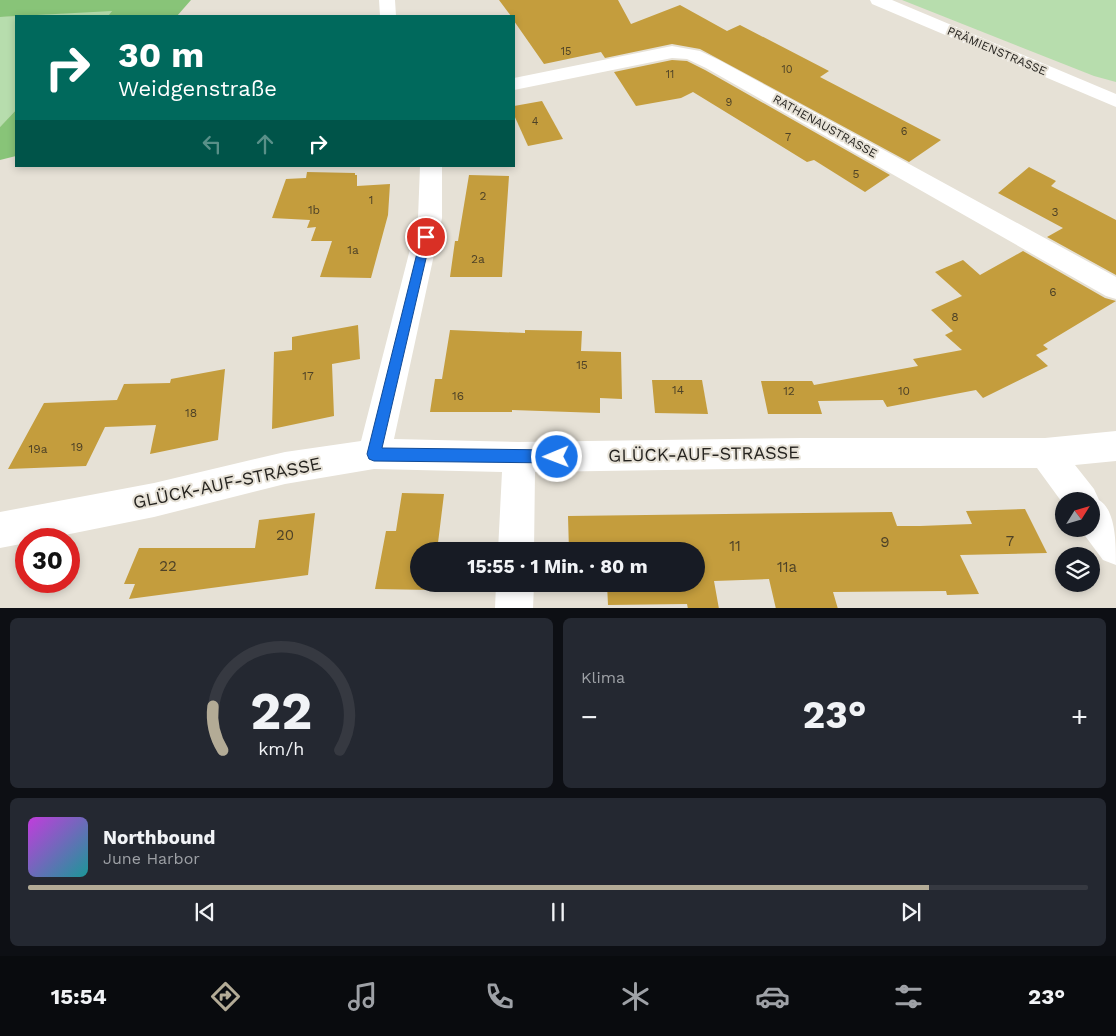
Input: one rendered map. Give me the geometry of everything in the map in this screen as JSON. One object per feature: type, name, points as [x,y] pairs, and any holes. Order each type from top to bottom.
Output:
[{"type":"street","points":[[387,0],[388,15]]},
{"type":"street","name":"PRÄMIENSTRASSE","points":[[878,0],[1116,102]]},
{"type":"street","name":"RATHENAUSTRASSE","points":[[515,84],[672,52],[687,52],[717,66],[1116,289]]},
{"type":"street","points":[[374,454],[430,218],[431,167]]},
{"type":"street","name":"GLÜCK-AUF-STRASSE","points":[[0,530],[154,500],[284,468],[374,454],[520,457],[802,453],[1045,453],[1116,446]]},
{"type":"street","points":[[1045,453],[1075,492]]},
{"type":"street","points":[[516,542],[520,457]]},
{"type":"street","points":[[1100,526],[1116,547]]},
{"type":"street","points":[[514,608],[515,592]]},
{"type":"green space","points":[[0,0],[191,0],[178,15],[109,15],[112,11],[0,17]]},
{"type":"green space","points":[[902,0],[1116,0],[1116,82],[1094,76]]},
{"type":"green space","points":[[113,10],[109,15],[32,15]]},
{"type":"green space","points":[[15,16],[15,111],[0,127],[0,17]]},
{"type":"green space","points":[[15,111],[15,156],[0,160],[0,127]]},
{"type":"building","points":[[499,0],[618,0],[631,24],[680,5],[727,31],[740,25],[829,71],[820,77],[941,140],[909,162],[700,49],[672,44],[605,58],[601,52],[544,64],[515,22],[515,15],[510,15]]},
{"type":"building","points":[[672,60],[687,61],[705,70],[890,175],[865,192],[814,160],[807,162],[693,92],[681,98],[636,106],[614,72]]},
{"type":"building","points":[[542,101],[563,139],[528,146],[515,117],[515,106]]},
{"type":"building","points":[[1029,167],[1056,181],[1051,186],[1116,220],[1116,275],[1047,237],[1063,228],[998,193]]},
{"type":"building","points":[[307,172],[355,173],[357,175],[357,186],[390,184],[388,215],[371,278],[320,277],[332,241],[311,241],[316,227],[307,228],[310,220],[272,218],[286,179],[306,178]]},
{"type":"building","points":[[469,175],[509,176],[502,277],[450,277],[455,241],[458,241]]},
{"type":"building","points":[[1023,251],[1105,298],[1116,301],[1043,345],[1048,349],[1036,355],[1048,366],[983,398],[976,390],[887,407],[883,400],[818,401],[822,414],[768,414],[761,381],[812,381],[814,385],[918,366],[913,359],[962,350],[945,335],[953,331],[931,310],[962,296],[935,272],[963,260],[980,275]]},
{"type":"building","points":[[358,325],[360,359],[332,364],[334,416],[272,429],[274,352],[292,350],[292,337]]},
{"type":"building","points":[[450,330],[525,333],[525,330],[582,331],[581,351],[621,352],[622,399],[600,398],[600,413],[512,410],[512,412],[430,412],[435,379],[442,379]]},
{"type":"building","points":[[225,369],[218,440],[150,454],[156,425],[105,427],[86,466],[8,469],[44,403],[117,400],[124,384],[170,383],[171,379]]},
{"type":"building","points":[[652,380],[702,380],[708,414],[655,413]]},
{"type":"building","points":[[402,493],[444,494],[438,542],[410,542],[410,590],[375,589],[386,531],[396,531]]},
{"type":"building","points":[[1025,509],[1047,553],[960,555],[979,594],[947,595],[946,591],[833,592],[838,608],[776,608],[769,579],[714,581],[719,608],[688,608],[687,604],[608,605],[607,592],[705,592],[705,542],[569,542],[568,516],[892,512],[897,526],[972,524],[966,511]]},
{"type":"building","points":[[315,513],[308,575],[129,599],[135,584],[124,584],[139,548],[255,548],[259,520]]},
{"type":"route","points":[[426,237],[374,454],[557,457]]}]
